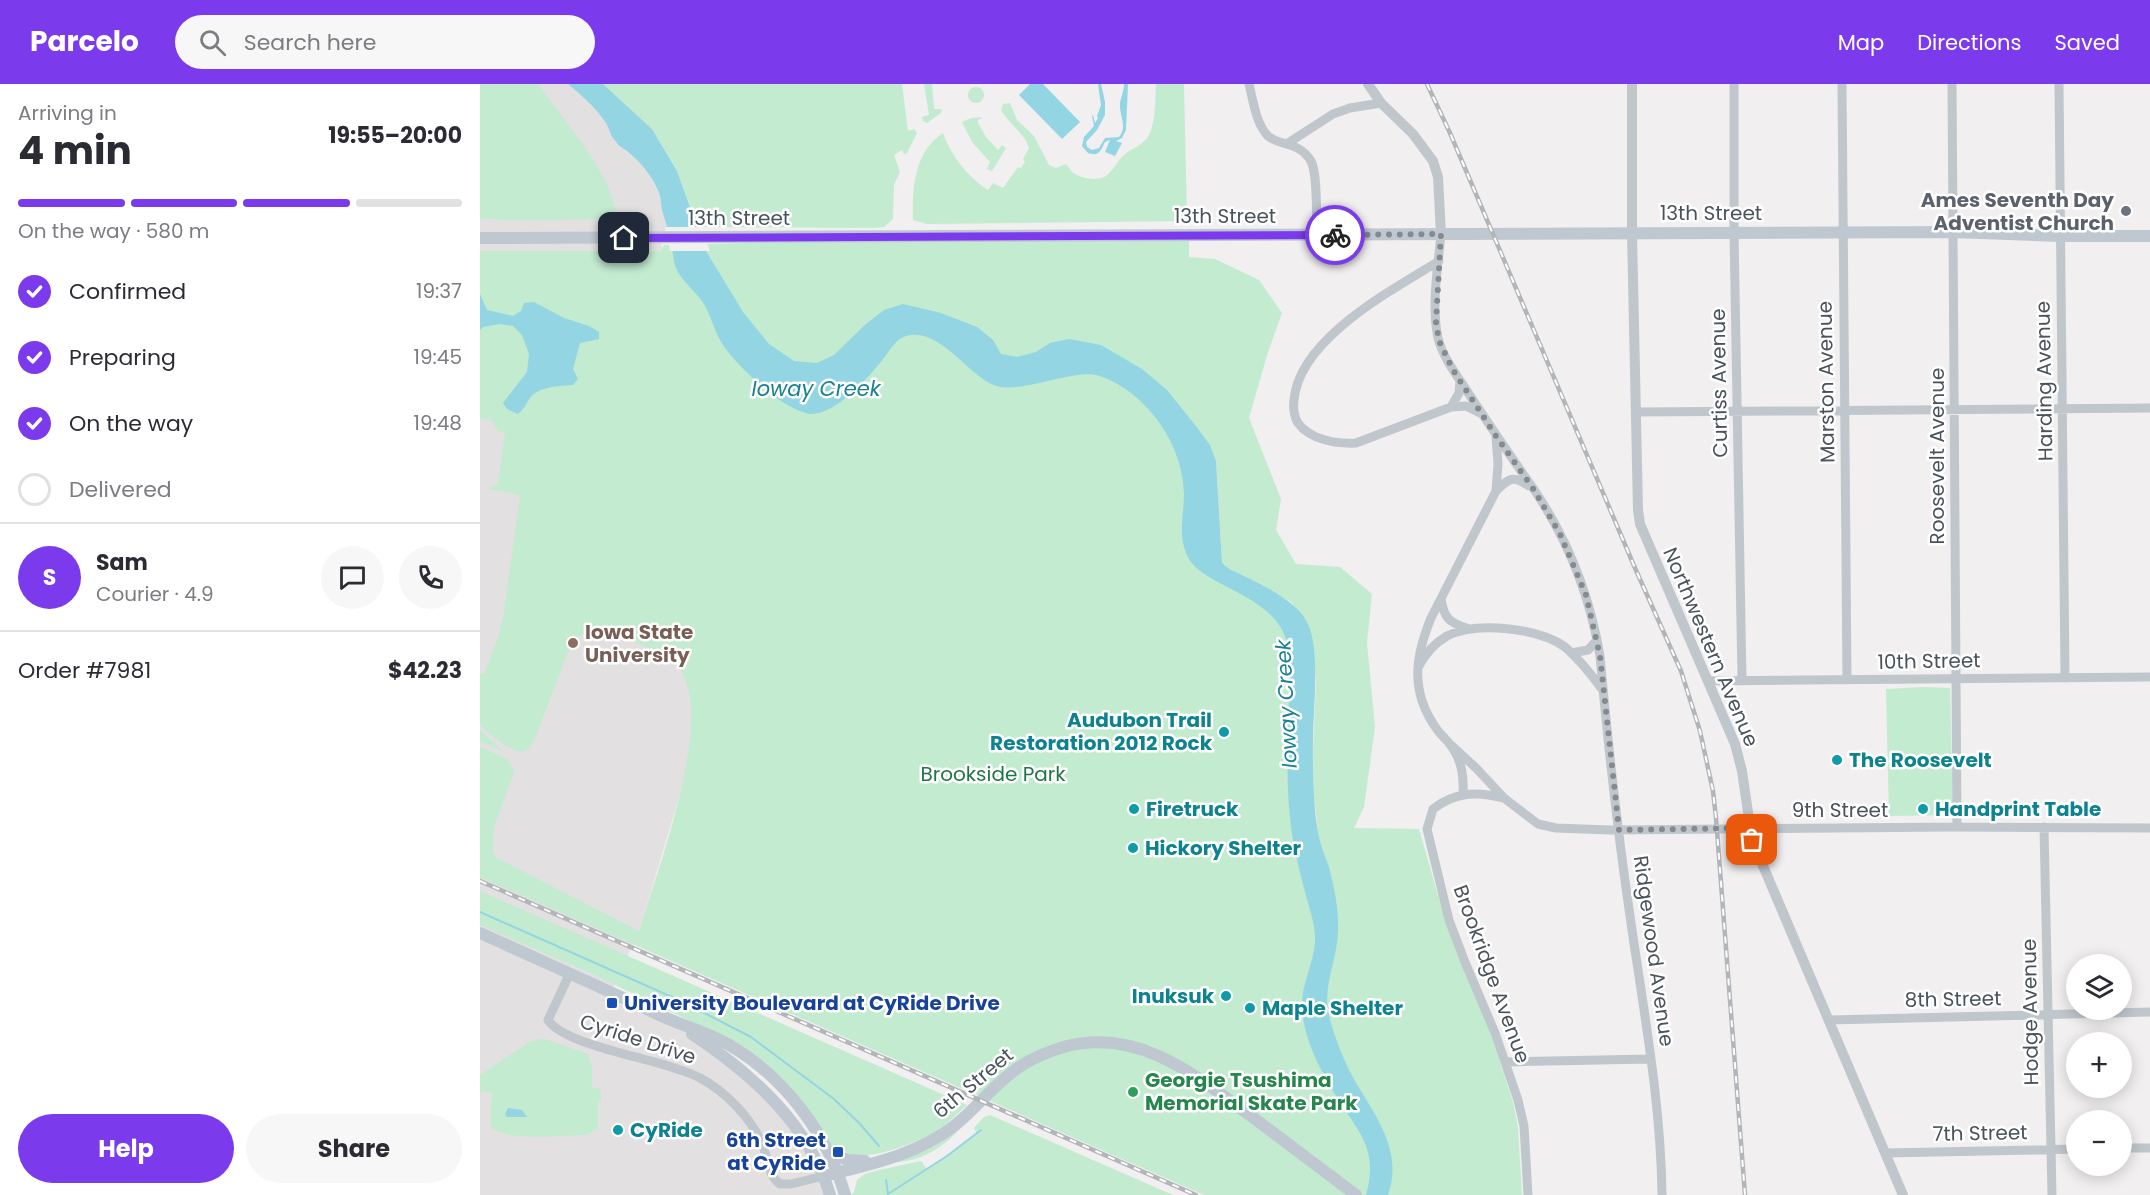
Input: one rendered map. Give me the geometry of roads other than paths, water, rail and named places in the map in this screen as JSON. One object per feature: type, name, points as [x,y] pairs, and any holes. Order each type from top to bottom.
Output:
[{"type":"main road","name":"13th Street","points":[[480,238],[1842,232],[2150,236]]},
{"type":"main road","points":[[480,933],[729,1045],[759,1066],[793,1100],[827,1150],[838,1172],[845,1195]]},
{"type":"main road","points":[[676,1023],[737,1066],[776,1103],[801,1134],[824,1176],[830,1195]]},
{"type":"main road","name":"6th Street","points":[[824,1176],[905,1152],[936,1138],[967,1115],[1018,1068],[1031,1060],[1061,1048],[1097,1042],[1141,1047],[1173,1062],[1211,1086],[1356,1195]]},
{"type":"main road","points":[[827,1150],[848,1160],[878,1161]]},
{"type":"street","points":[[1249,84],[1261,125],[1266,134],[1274,140],[1288,143],[1299,149],[1311,161],[1315,178],[1317,235]]},
{"type":"street","name":"Ridgewood Avenue","points":[[1368,84],[1381,103],[1413,134],[1433,161],[1438,177],[1441,234],[1436,322],[1439,341],[1460,381],[1534,490],[1560,534],[1586,595],[1598,640],[1626,895],[1650,1059],[1660,1146],[1662,1195]]},
{"type":"street","name":"Northwestern Avenue","points":[[1632,84],[1632,233],[1640,524],[1735,744],[1752,840],[1903,1195]]},
{"type":"street","name":"Curtiss Avenue","points":[[1734,84],[1734,233],[1742,681]]},
{"type":"street","name":"Marston Avenue","points":[[1842,84],[1847,680]]},
{"type":"street","name":"Roosevelt Avenue","points":[[1952,84],[1957,827]]},
{"type":"street","name":"Harding Avenue","points":[[2059,84],[2065,678]]},
{"type":"street","points":[[1288,143],[1333,114],[1350,108],[1381,103]]},
{"type":"street","points":[[1438,261],[1372,303],[1333,334],[1297,384],[1294,404],[1297,422],[1312,435],[1341,444],[1367,440],[1451,407],[1466,406],[1481,413]]},
{"type":"street","points":[[1451,407],[1458,393],[1460,381]]},
{"type":"street","points":[[1637,412],[2150,408]]},
{"type":"street","points":[[1496,436],[1498,464],[1496,491]]},
{"type":"street","points":[[1504,798],[1463,794],[1464,777],[1461,762],[1425,711],[1419,692],[1417,660],[1423,638],[1441,599],[1496,491],[1507,480],[1512,479],[1519,479],[1534,490]]},
{"type":"street","points":[[1441,599],[1447,618],[1455,624],[1471,629]]},
{"type":"street","points":[[1417,671],[1433,646],[1448,636],[1471,629],[1520,630],[1542,636],[1564,646],[1603,690]]},
{"type":"street","points":[[1571,653],[1582,652],[1598,640]]},
{"type":"street","name":"10th Street","points":[[1707,681],[2150,677]]},
{"type":"street","name":"9th Street","points":[[1450,744],[1504,798],[1538,824],[1556,828],[1619,830],[2150,828]]},
{"type":"street","name":"Brookridge Avenue","points":[[1463,794],[1452,797],[1433,809],[1427,829],[1449,920],[1496,1033],[1524,1126],[1528,1195]]},
{"type":"street","name":"Hodge Avenue","points":[[2044,827],[2052,1195]]},
{"type":"street","name":"Cyride Drive","points":[[570,974],[548,1020],[553,1028],[563,1034],[615,1051],[682,1069],[718,1090],[738,1109],[760,1140],[772,1175],[780,1184],[791,1184],[824,1176]]},
{"type":"street","name":"8th Street","points":[[1829,1020],[2150,1012]]},
{"type":"street","points":[[1505,1062],[1650,1059]]},
{"type":"street","points":[[2132,1148],[2150,1148]]},
{"type":"street","name":"7th Street","points":[[1885,1153],[2066,1149]]},
{"type":"water","name":"Ioway Creek","points":[[568,84],[603,84],[652,129],[677,171],[706,251],[743,312],[769,344],[794,361],[817,363],[834,355],[884,310],[903,304],[941,313],[977,327],[993,340],[1001,354],[1017,357],[1036,352],[1050,343],[1069,339],[1101,345],[1142,369],[1167,390],[1199,430],[1210,445],[1216,461],[1222,562],[1229,569],[1271,590],[1289,602],[1303,616],[1311,633],[1315,668],[1313,745],[1315,813],[1322,848],[1333,882],[1338,922],[1327,1004],[1343,1057],[1375,1114],[1389,1145],[1392,1177],[1388,1195],[1366,1195],[1370,1167],[1366,1145],[1317,1061],[1305,1028],[1302,997],[1314,952],[1315,936],[1292,836],[1290,817],[1287,766],[1289,660],[1286,639],[1278,623],[1265,610],[1204,574],[1193,564],[1186,553],[1182,531],[1184,494],[1182,476],[1170,440],[1160,423],[1133,395],[1100,376],[1079,375],[1025,386],[1000,387],[978,376],[944,346],[919,335],[906,336],[899,340],[877,367],[841,402],[820,413],[810,414],[789,406],[760,384],[725,348],[702,301],[676,268],[660,195],[654,182],[638,161],[617,144],[606,122],[596,110]]},
{"type":"water","points":[[1030,84],[1043,84],[1080,122],[1062,139],[1019,95]]},
{"type":"water","points":[[1098,84],[1101,84],[1105,115],[1097,130],[1086,142],[1087,147],[1092,150],[1099,148],[1105,138],[1119,137],[1122,133],[1120,103],[1124,84],[1128,84],[1126,130],[1122,138],[1116,141],[1122,143],[1115,156],[1105,152],[1110,140],[1105,142],[1095,154],[1088,153],[1082,146],[1084,137],[1094,126],[1092,116],[1095,123],[1098,118],[1101,105]]},
{"type":"water","points":[[480,294],[487,310],[513,316],[521,311],[524,303],[534,302],[564,318],[589,326],[599,332],[599,339],[580,343],[573,369],[578,379],[573,385],[550,387],[539,391],[530,398],[518,414],[507,409],[503,403],[527,372],[529,354],[522,335],[513,326],[500,324],[483,327],[480,330]]},
{"type":"water","points":[[508,1108],[522,1110],[527,1117],[507,1117],[505,1114]]},
{"type":"waterway","points":[[480,912],[681,1001],[751,1037],[834,1099],[879,1146]]},
{"type":"waterway","points":[[886,1180],[888,1194],[947,1156],[981,1130]]},
{"type":"railway","points":[[1427,84],[1681,671],[1700,731],[1713,791],[1716,818],[1745,1195]]},
{"type":"railway","points":[[480,881],[1196,1195]]},
{"type":"place","name":"Ames Seventh Day Adventist Church","points":[[2126,211]]},
{"type":"place","name":"Iowa State University","points":[[573,643]]},
{"type":"place","name":"Audubon Trail Restoration 2012 Rock","points":[[1224,732]]},
{"type":"place","name":"The Roosevelt","points":[[1837,760]]},
{"type":"place","name":"Firetruck","points":[[1134,809]]},
{"type":"place","name":"Handprint Table","points":[[1923,809]]},
{"type":"place","name":"Hickory Shelter","points":[[1133,848]]},
{"type":"place","name":"Inuksuk","points":[[1226,996]]},
{"type":"place","name":"University Boulevard at CyRide Drive","points":[[612,1003]]},
{"type":"place","name":"Maple Shelter","points":[[1250,1008]]},
{"type":"place","name":"Georgie Tsushima Memorial Skate Park","points":[[1133,1092]]},
{"type":"place","name":"CyRide","points":[[618,1130]]},
{"type":"place","name":"6th Street at CyRide","points":[[838,1152]]},
{"type":"park label","name":"Brookside Park","points":[[993,774]]}]
